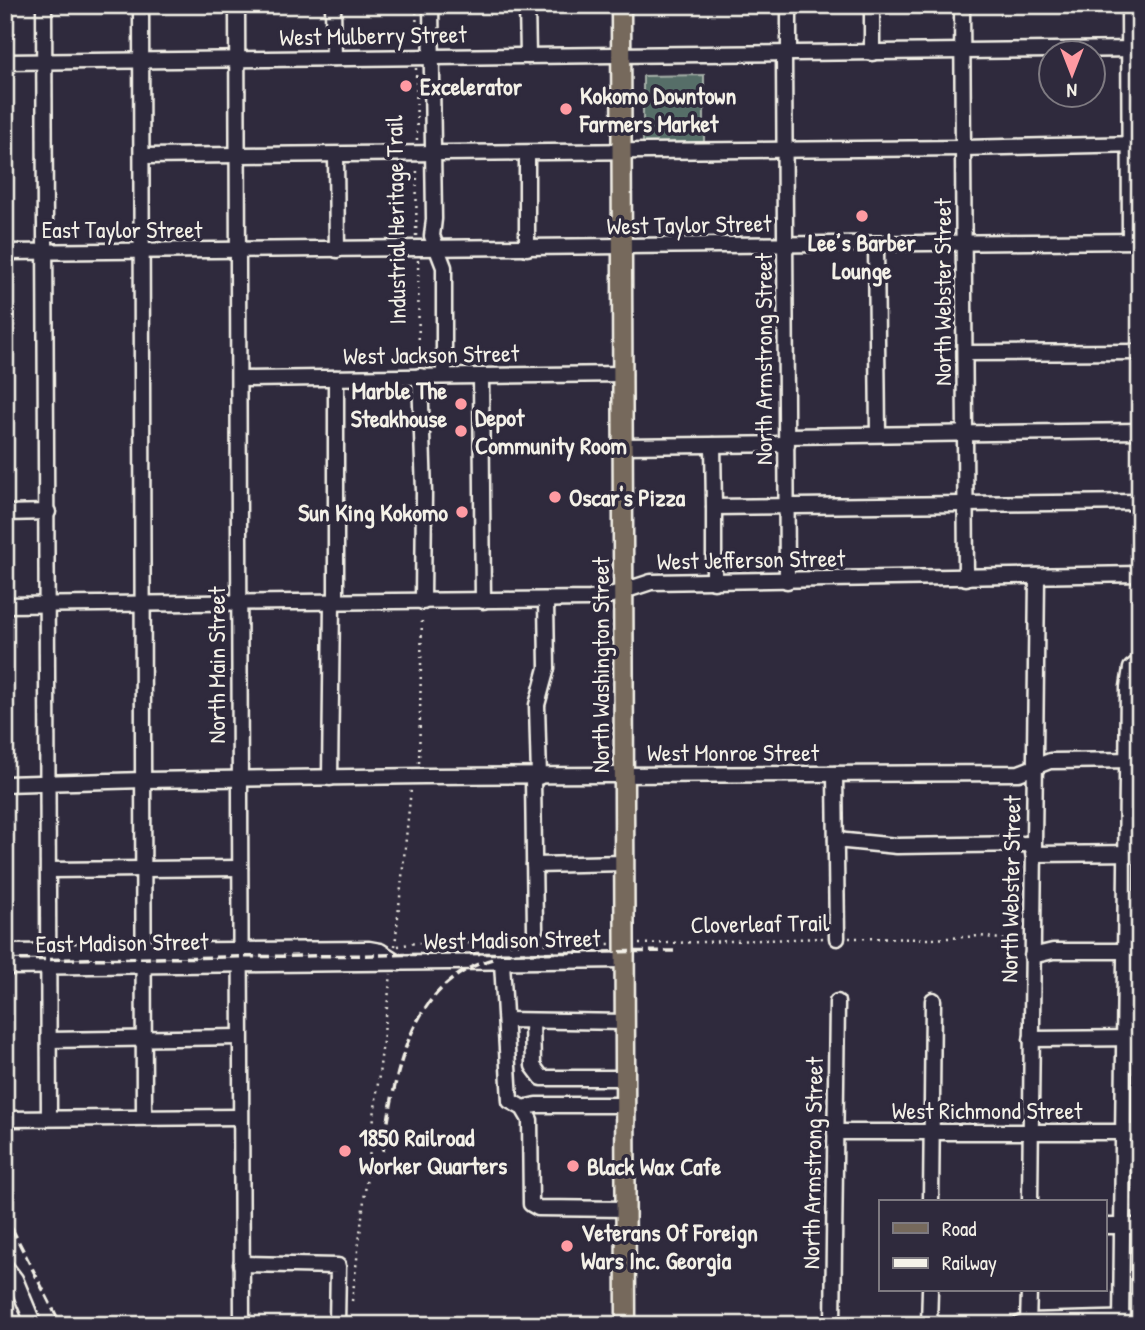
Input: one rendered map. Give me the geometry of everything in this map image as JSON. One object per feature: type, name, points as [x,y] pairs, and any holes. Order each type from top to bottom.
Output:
[{"type":"main road","name":"North Washington Street","points":[[621,5],[626,1325]]},
{"type":"street","points":[[44,5],[49,605],[49,1118]]},
{"type":"street","points":[[141,5],[144,1116]]},
{"type":"street","name":"North Main Street","points":[[237,5],[242,1325]]},
{"type":"street","points":[[333,5],[334,58]]},
{"type":"street","points":[[431,5],[424,57],[433,154],[432,236],[444,267],[444,376]]},
{"type":"street","points":[[527,5],[528,56]]},
{"type":"street","name":"North Armstrong Street","points":[[787,581],[784,149],[789,5]]},
{"type":"street","points":[[872,5],[872,53]]},
{"type":"street","name":"North Webster Street","points":[[961,5],[966,578]]},
{"type":"street","points":[[1129,5],[1134,49],[1135,241]]},
{"type":"street","name":"West Mulberry Street","points":[[5,62],[1134,49]]},
{"type":"street","points":[[142,156],[1135,144]]},
{"type":"street","points":[[527,153],[527,248]]},
{"type":"street","points":[[335,155],[337,250]]},
{"type":"street","name":"West Taylor Street","points":[[239,251],[1135,241]]},
{"type":"street","points":[[876,244],[878,434]]},
{"type":"street","name":"East Taylor Street","points":[[5,252],[239,251]]},
{"type":"street","points":[[965,353],[1140,352]]},
{"type":"street","name":"West Jackson Street","points":[[239,379],[624,374]]},
{"type":"street","points":[[421,376],[423,602]]},
{"type":"street","points":[[481,376],[483,601]]},
{"type":"street","points":[[330,778],[335,378]]},
{"type":"street","points":[[624,446],[713,445],[878,434],[1140,430]]},
{"type":"street","points":[[713,445],[714,582]]},
{"type":"street","points":[[714,507],[1140,502]]},
{"type":"street","points":[[5,513],[48,512]]},
{"type":"street","name":"West Jefferson Street","points":[[5,606],[590,599],[605,597],[651,582],[1140,574]]},
{"type":"street","name":"North Webster Street","points":[[1030,1200],[1037,576]]},
{"type":"street","points":[[535,929],[537,705],[547,668],[546,600]]},
{"type":"street","points":[[1121,1322],[1124,1038],[1132,952],[1134,760],[1128,687],[1131,668],[1140,661]]},
{"type":"street","name":"West Monroe Street","points":[[5,784],[144,779],[1019,773],[1050,761],[1134,760]]},
{"type":"street","points":[[835,774],[837,938]]},
{"type":"street","points":[[836,840],[897,846],[1133,853]]},
{"type":"street","points":[[534,865],[625,863]]},
{"type":"street","points":[[49,870],[240,868]]},
{"type":"street","name":"West Madison Street","points":[[240,956],[373,949],[396,963],[502,962],[625,952]]},
{"type":"street","name":"East Madison Street","points":[[5,952],[49,951],[143,957],[240,956]]},
{"type":"street","points":[[1032,956],[1053,951],[1132,952]]},
{"type":"street","name":"East Madison Street","points":[[5,967],[49,966],[143,957]]},
{"type":"street","points":[[502,962],[510,1101],[523,1108],[530,1120],[531,1204],[538,1208],[627,1209]]},
{"type":"street","points":[[931,1200],[933,1000]]},
{"type":"street","name":"North Armstrong Street","points":[[833,1325],[837,1002]]},
{"type":"street","points":[[506,1020],[626,1022]]},
{"type":"street","points":[[532,1021],[533,1066],[542,1078],[625,1078]]},
{"type":"street","points":[[49,1040],[240,1037]]},
{"type":"street","points":[[1031,1038],[1140,1038]]},
{"type":"street","points":[[523,1108],[536,1105],[625,1105]]},
{"type":"street","points":[[5,1119],[240,1117]]},
{"type":"street","name":"West Richmond Street","points":[[835,1132],[1140,1132]]},
{"type":"street","points":[[1106,1226],[1140,1226]]},
{"type":"street","points":[[241,1264],[338,1266],[337,1325]]},
{"type":"street","points":[[5,1266],[15,1279],[34,1325]]},
{"type":"street","points":[[929,1325],[930,1292]]},
{"type":"street","points":[[1029,1292],[1024,1323],[1121,1322],[1140,1318]]},
{"type":"path","name":"Industrial Heritage Trail","points":[[416,5],[424,57],[417,154],[416,233],[421,376]]},
{"type":"path","name":"Cloverleaf Trail","points":[[395,946],[430,943],[625,952],[837,938],[933,939],[980,936],[1032,941]]},
{"type":"green space","points":[[704,75],[704,148],[643,149],[643,76]]},
{"type":"railway","points":[[5,960],[674,951]]},
{"type":"railway","points":[[383,1151],[401,1062],[411,1034],[425,1009],[443,987],[466,970],[496,958]]},
{"type":"railway","points":[[5,1215],[61,1325]]},
{"type":"place","name":"Excelerator","points":[[406,86]]},
{"type":"place","name":"Kokomo Downtown Farmers Market","points":[[566,109]]},
{"type":"place","name":"Lee’s Barber Lounge","points":[[862,216]]},
{"type":"place","name":"Marble The Steakhouse","points":[[461,404]]},
{"type":"place","name":"Depot Community Room","points":[[461,431]]},
{"type":"place","name":"Oscar's Pizza","points":[[555,497]]},
{"type":"place","name":"Sun King Kokomo","points":[[462,512]]},
{"type":"place","name":"1850 Railroad Worker Quarters","points":[[345,1151]]},
{"type":"place","name":"Black Wax Cafe","points":[[573,1166]]},
{"type":"place","name":"Veterans Of Foreign Wars Inc. Georgia","points":[[567,1246]]}]
